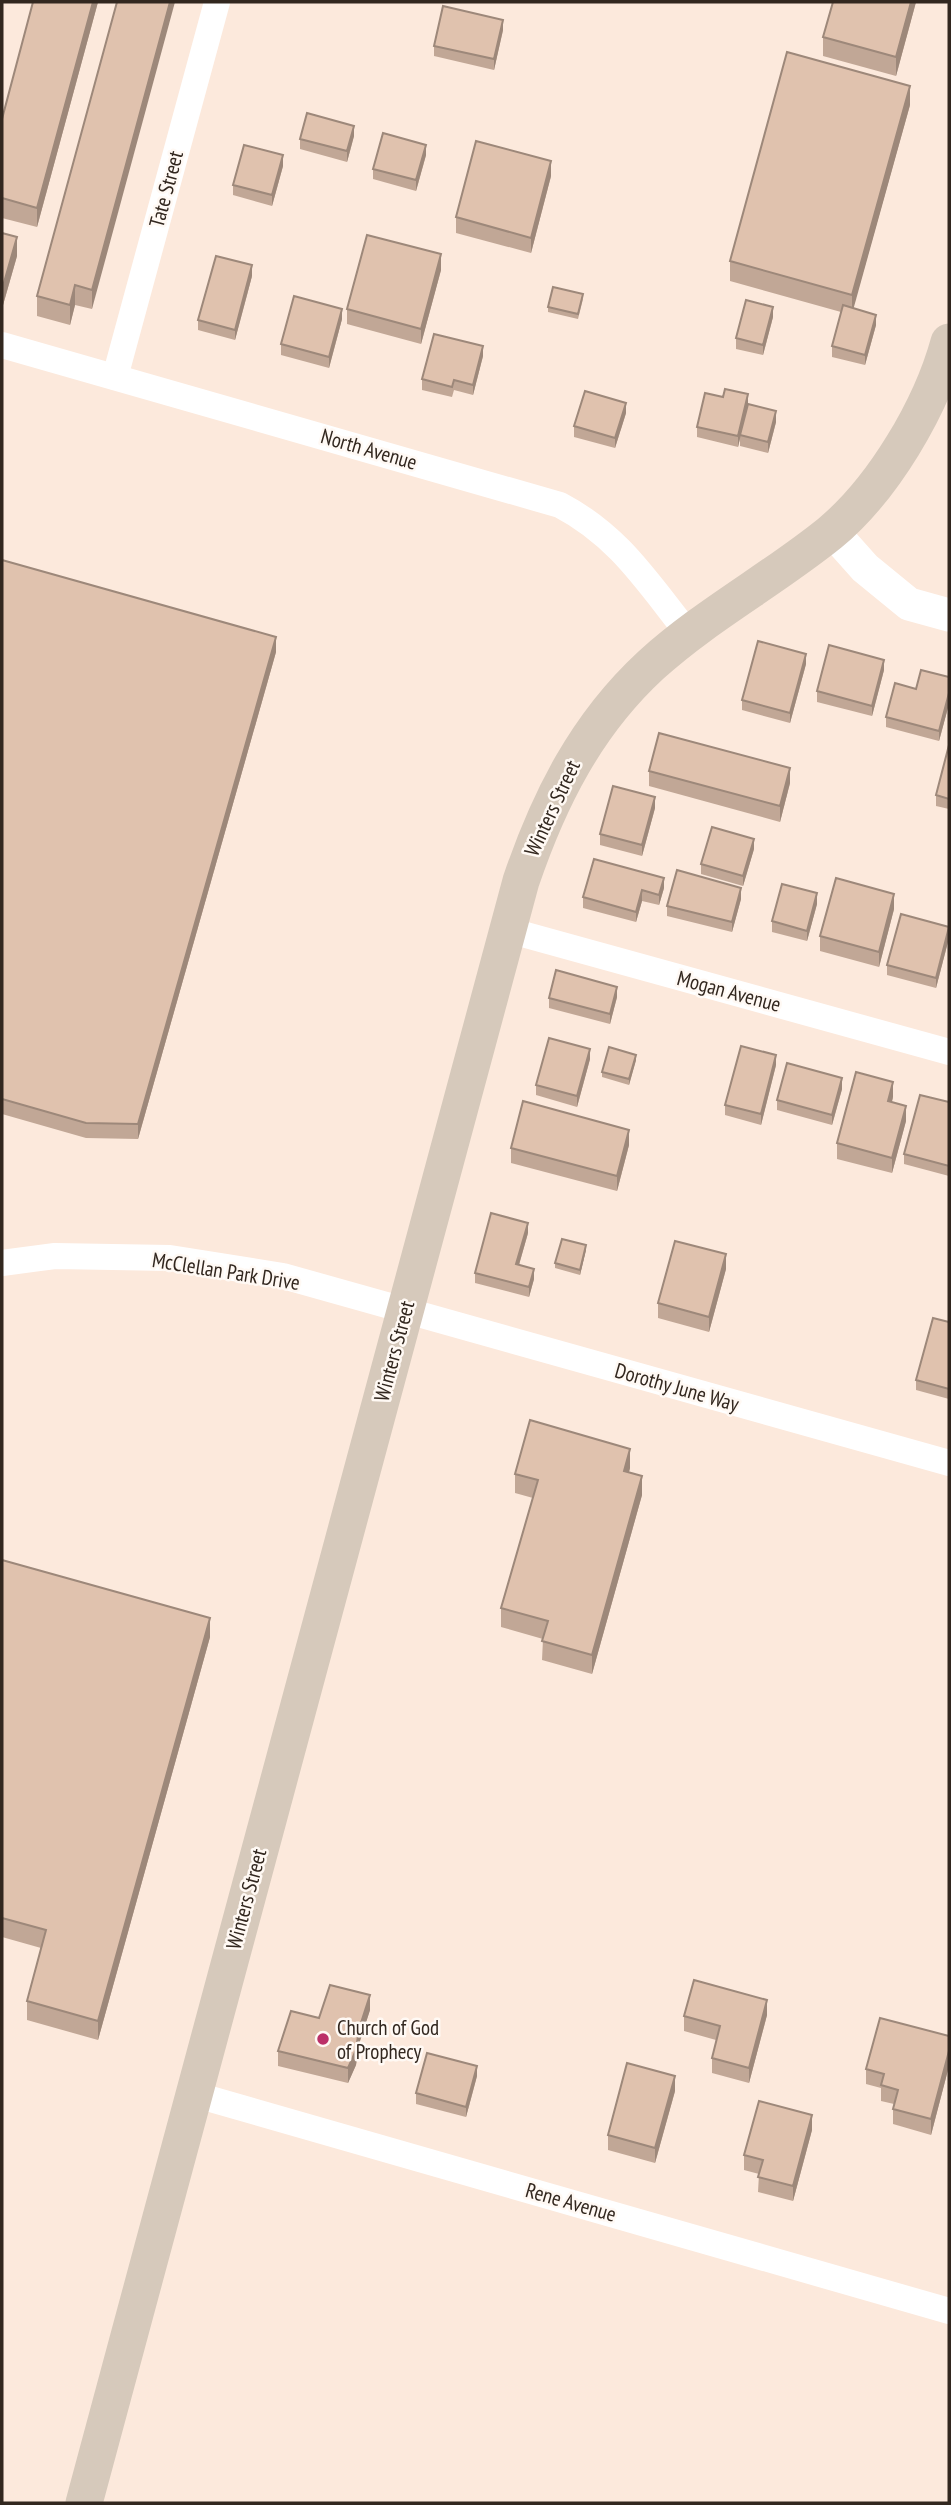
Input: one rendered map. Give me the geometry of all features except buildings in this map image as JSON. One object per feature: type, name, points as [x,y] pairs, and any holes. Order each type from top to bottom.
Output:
[{"type":"main road","name":"Winters Street","points":[[84,2503],[508,930],[538,829],[555,792],[583,744],[612,705],[688,633],[832,531],[870,490],[897,454],[923,409],[949,342]]},
{"type":"street","name":"Tate Street","points":[[115,377],[217,2]]},
{"type":"street","name":"North Avenue","points":[[2,345],[560,505],[590,521],[616,542],[688,633]]},
{"type":"street","points":[[832,531],[865,568],[909,604],[949,615]]},
{"type":"street","name":"Mogan Avenue","points":[[508,930],[949,1052]]},
{"type":"street","name":"McClellan Park Drive","points":[[2,1263],[55,1256],[170,1258],[283,1276],[405,1311]]},
{"type":"street","name":"Dorothy June Way","points":[[405,1311],[949,1463]]},
{"type":"street","name":"Rene Avenue","points":[[193,2094],[949,2311]]},
{"type":"place","name":"Church of God of Prophecy","points":[[323,2039]]}]
